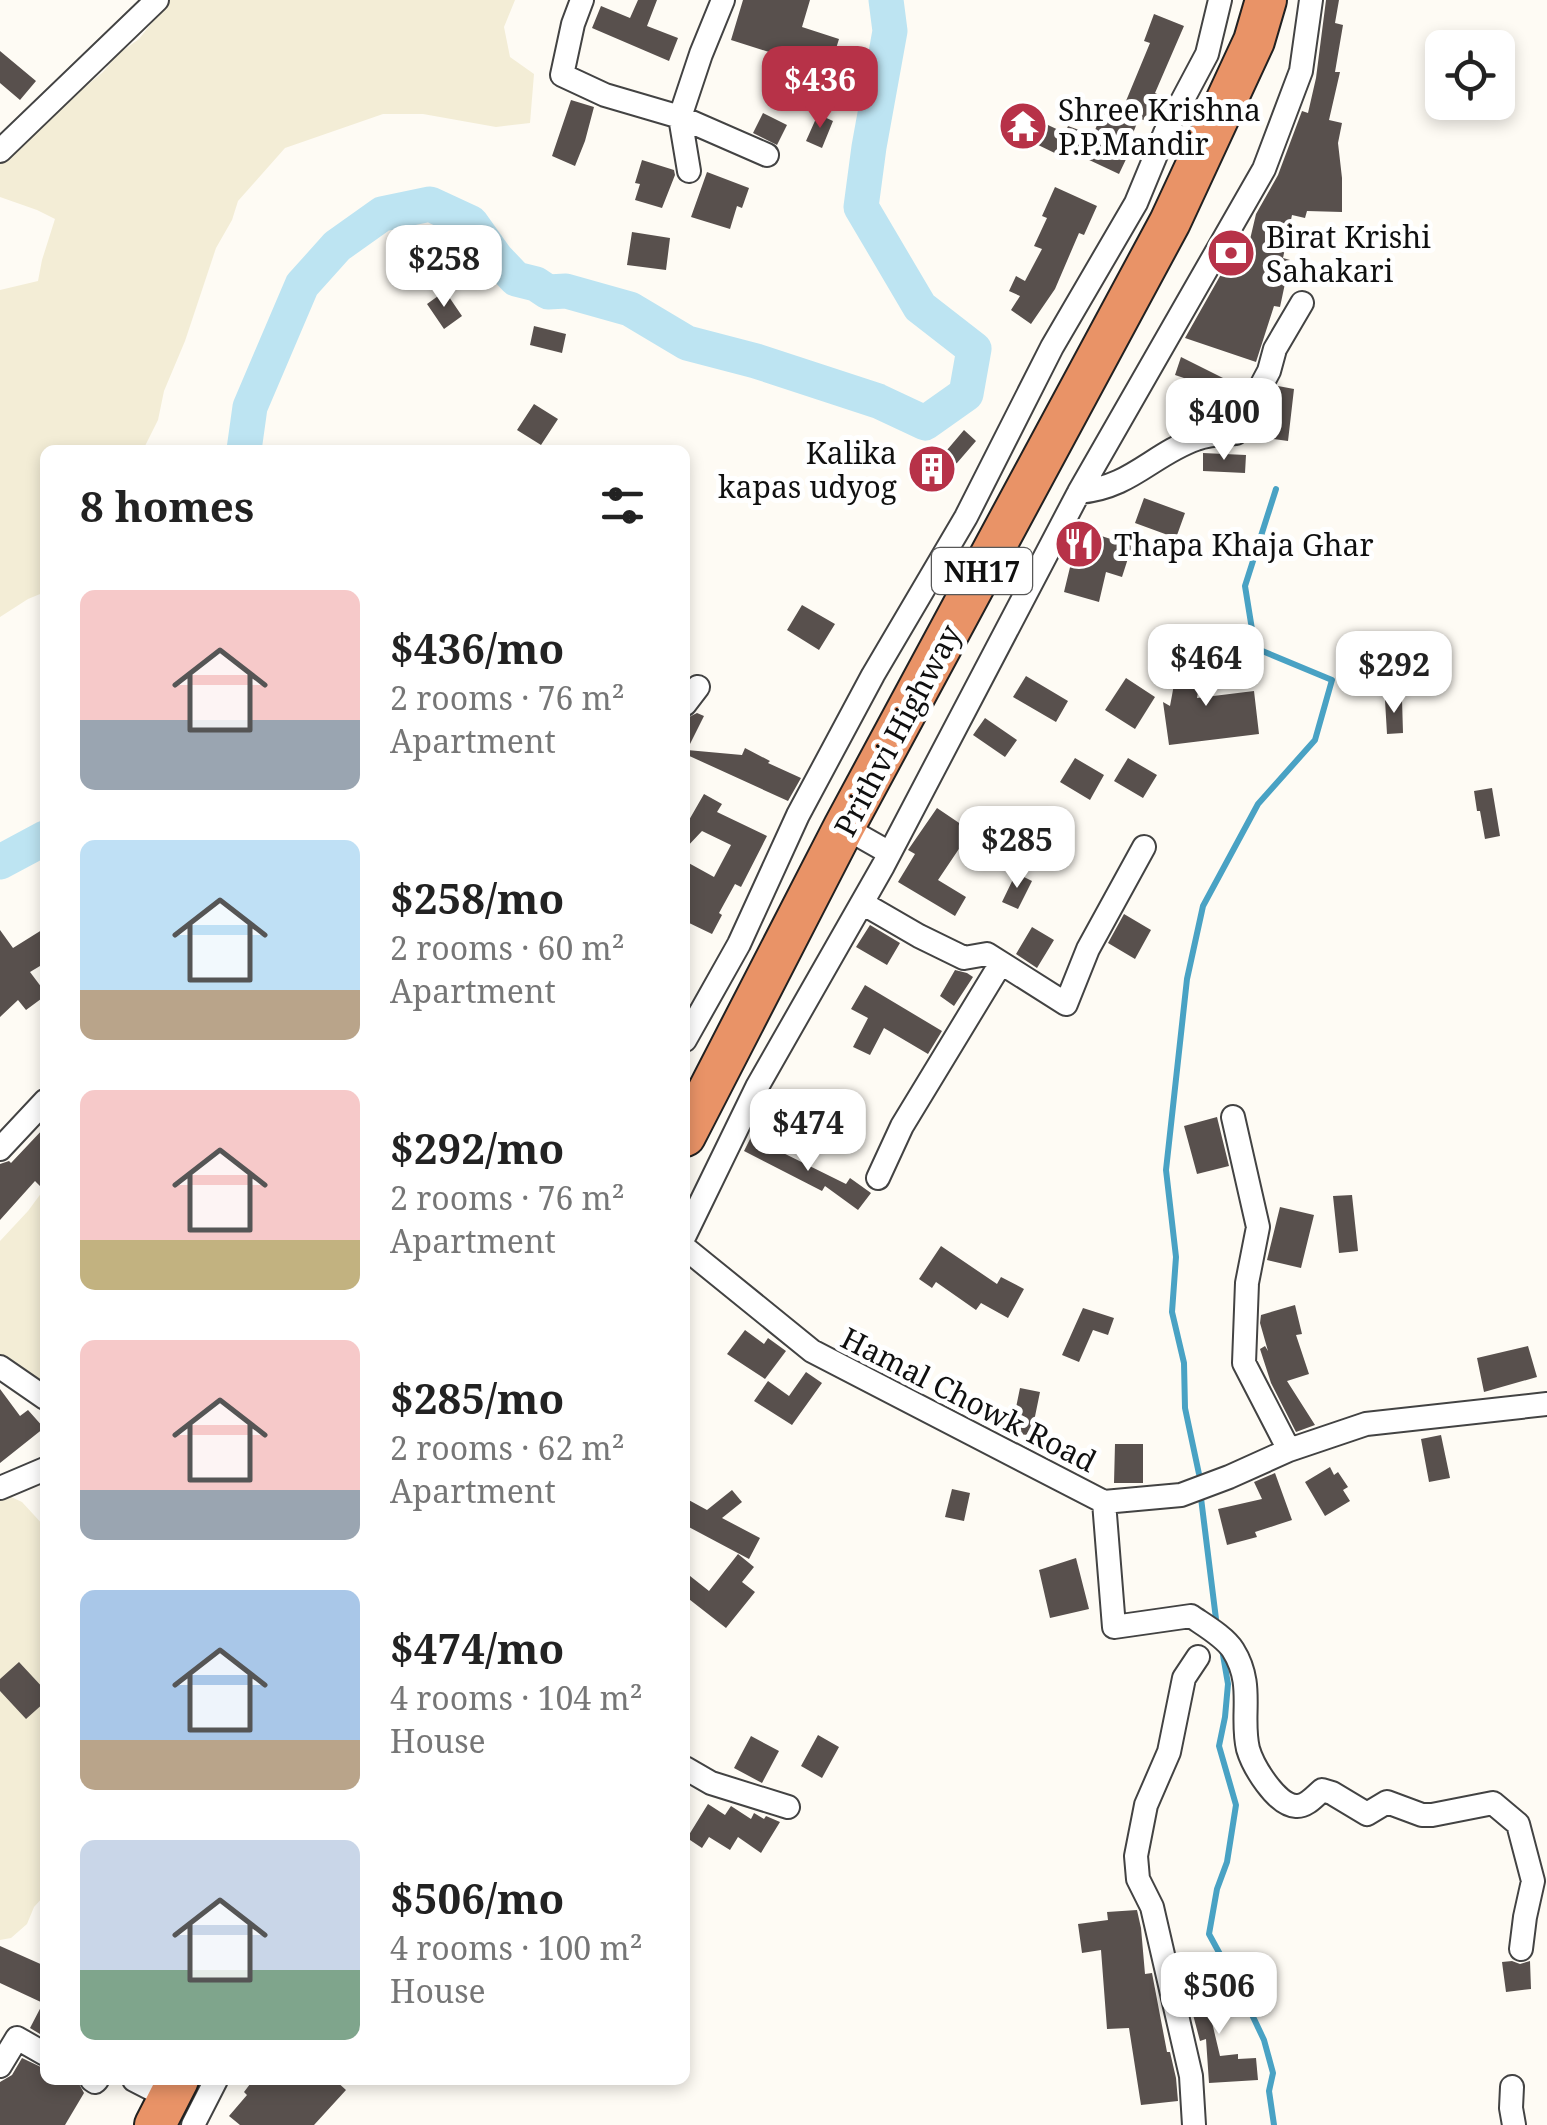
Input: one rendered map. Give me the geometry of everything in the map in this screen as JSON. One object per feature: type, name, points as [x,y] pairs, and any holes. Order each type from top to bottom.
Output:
[{"type":"highway","name":"Prithvi Highway","points":[[690,1126],[844,827],[1170,222],[1254,41],[1266,0]]},
{"type":"street","points":[[0,151],[157,0]]},
{"type":"street","points":[[582,0],[562,75],[605,96],[680,117],[767,155]]},
{"type":"street","points":[[689,171],[680,117],[723,0]]},
{"type":"street","points":[[690,1031],[740,944],[798,815],[873,675],[966,517],[1052,347],[1136,202],[1165,134],[1207,54],[1220,0]]},
{"type":"street","points":[[690,1225],[757,1087],[862,903],[1079,492],[1264,169],[1301,71],[1311,0]]},
{"type":"street","points":[[1079,492],[1115,485],[1200,437],[1236,433],[1269,371],[1275,349],[1302,304]]},
{"type":"street","points":[[844,827],[888,852]]},
{"type":"street","points":[[862,903],[964,958],[988,954],[1066,1004],[1088,949],[1144,847]]},
{"type":"street","points":[[878,1178],[902,1126],[1001,963]]},
{"type":"street","points":[[0,1149],[40,1106]]},
{"type":"street","points":[[1232,1117],[1258,1227],[1246,1283],[1244,1363],[1289,1450]]},
{"type":"street","name":"Hamal Chowk Road","points":[[690,1252],[812,1351],[1104,1502],[1181,1495],[1289,1450],[1366,1424],[1547,1404]]},
{"type":"street","points":[[0,1368],[40,1395]]},
{"type":"street","points":[[0,1488],[40,1471]]},
{"type":"street","points":[[1104,1502],[1114,1627],[1191,1616],[1232,1648],[1247,1687],[1248,1748],[1260,1777],[1285,1802],[1305,1804],[1322,1790],[1367,1814],[1387,1802],[1432,1815],[1492,1803],[1518,1824],[1533,1881],[1521,1949]]},
{"type":"street","points":[[1194,2125],[1191,2076],[1152,1907],[1138,1879],[1136,1856],[1146,1805],[1169,1752],[1184,1678],[1198,1658]]},
{"type":"street","points":[[690,1771],[711,1782],[788,1807]]},
{"type":"street","points":[[0,2066],[18,2038],[40,2051]]},
{"type":"street","points":[[166,2102],[205,2085]]},
{"type":"street","points":[[1512,2087],[1514,2125]]},
{"type":"shaded area","points":[[170,0],[515,0],[504,27],[510,57],[534,74],[530,123],[496,127],[423,114],[383,114],[285,148],[238,201],[216,248],[164,391],[158,420],[146,445],[40,445],[40,594],[0,617],[0,290],[38,281],[55,219],[0,197],[0,163],[139,39]]},
{"type":"shaded area","points":[[40,1195],[40,1387],[0,1361],[0,1241]]},
{"type":"shaded area","points":[[0,1496],[22,1502],[40,1522],[40,1900],[27,1924],[11,1938],[0,1940]]},
{"type":"building","points":[[638,0],[657,0],[647,26],[678,38],[669,61],[592,28],[601,6],[630,18]]},
{"type":"building","points":[[743,0],[810,0],[802,27],[839,39],[834,55],[811,48],[806,60],[799,57],[797,61],[731,40]]},
{"type":"building","points":[[1326,0],[1339,0],[1335,23],[1343,25],[1335,72],[1340,72],[1329,120],[1342,123],[1338,143],[1342,212],[1307,211],[1305,218],[1292,215],[1283,258],[1290,260],[1280,307],[1274,306],[1256,362],[1185,338],[1237,246],[1248,248],[1256,214],[1278,175],[1302,111],[1308,113]]},
{"type":"building","points":[[1154,14],[1184,26],[1155,93],[1159,95],[1148,122],[1139,118],[1119,174],[1070,151],[1065,158],[1003,128],[1012,108],[1065,133],[1068,126],[1093,135],[1105,106],[1121,113],[1150,43],[1144,41]]},
{"type":"building","points":[[0,51],[36,81],[20,100],[0,83]]},
{"type":"building","points":[[571,100],[594,107],[575,166],[552,156]]},
{"type":"building","points":[[763,113],[787,125],[777,145],[753,133]]},
{"type":"building","points":[[818,114],[833,121],[822,148],[806,141]]},
{"type":"building","points":[[642,160],[674,170],[662,208],[635,200]]},
{"type":"building","points":[[707,172],[749,188],[742,208],[737,206],[730,229],[691,217]]},
{"type":"building","points":[[1055,187],[1097,206],[1084,235],[1079,233],[1055,289],[1031,324],[1011,310],[1020,296],[1009,291],[1016,276],[1025,281],[1042,249],[1034,246]]},
{"type":"building","points":[[632,232],[670,238],[666,270],[627,265]]},
{"type":"building","points":[[445,291],[462,316],[444,329],[427,304]]},
{"type":"building","points":[[534,326],[566,334],[562,353],[530,345]]},
{"type":"building","points":[[1181,357],[1243,388],[1227,419],[1210,420],[1225,392],[1175,375]]},
{"type":"building","points":[[1278,386],[1294,389],[1288,441],[1260,437],[1263,415]]},
{"type":"building","points":[[534,404],[558,419],[541,445],[517,430]]},
{"type":"building","points":[[964,430],[976,441],[957,463],[919,483]]},
{"type":"building","points":[[1203,453],[1246,455],[1245,473],[1203,471]]},
{"type":"building","points":[[1144,498],[1185,513],[1176,538],[1135,523]]},
{"type":"building","points":[[1077,528],[1132,546],[1122,577],[1106,572],[1099,602],[1064,592],[1072,559],[1067,558]]},
{"type":"building","points":[[802,605],[835,624],[819,650],[787,630]]},
{"type":"building","points":[[1180,652],[1204,657],[1197,698],[1254,691],[1259,734],[1169,745],[1163,702],[1170,706]]},
{"type":"building","points":[[1026,676],[1068,701],[1056,722],[1013,697]]},
{"type":"building","points":[[1126,678],[1155,697],[1135,729],[1105,710]]},
{"type":"building","points":[[1402,699],[1403,733],[1387,734],[1385,700]]},
{"type":"building","points":[[697,713],[704,716],[690,744],[690,716]]},
{"type":"building","points":[[985,718],[1017,740],[1005,757],[973,735]]},
{"type":"building","points":[[745,748],[801,778],[788,801],[690,756],[690,750],[742,755]]},
{"type":"building","points":[[1075,758],[1104,775],[1090,800],[1060,782]]},
{"type":"building","points":[[1128,758],[1157,775],[1143,798],[1114,781]]},
{"type":"building","points":[[1492,788],[1500,836],[1485,839],[1474,791]]},
{"type":"building","points":[[704,794],[722,804],[717,812],[767,836],[741,887],[735,884],[712,934],[690,923],[690,864],[714,877],[731,845],[702,831],[690,844],[690,818]]},
{"type":"building","points":[[937,808],[971,831],[938,880],[966,897],[955,916],[898,882],[915,854],[908,850]]},
{"type":"building","points":[[1016,873],[1032,881],[1018,909],[1002,902]]},
{"type":"building","points":[[1124,914],[1151,930],[1135,959],[1108,943]]},
{"type":"building","points":[[870,925],[900,943],[887,965],[856,947]]},
{"type":"building","points":[[1032,927],[1054,940],[1037,968],[1016,954]]},
{"type":"building","points":[[0,930],[13,948],[40,931],[40,966],[30,972],[40,985],[40,1000],[26,1010],[18,1000],[0,1017]]},
{"type":"building","points":[[955,970],[973,977],[954,1006],[940,996]]},
{"type":"building","points":[[865,985],[942,1031],[928,1054],[884,1028],[870,1055],[853,1047],[868,1018],[851,1009]]},
{"type":"building","points":[[1217,1117],[1229,1166],[1197,1174],[1184,1126]]},
{"type":"building","points":[[40,1132],[40,1186],[35,1181],[0,1220],[0,1164],[11,1163]]},
{"type":"building","points":[[751,1137],[846,1184],[850,1178],[871,1193],[858,1210],[825,1186],[822,1191],[744,1151]]},
{"type":"building","points":[[1352,1195],[1358,1251],[1339,1253],[1333,1196]]},
{"type":"building","points":[[1280,1207],[1314,1215],[1301,1268],[1267,1260]]},
{"type":"building","points":[[941,1246],[997,1284],[1001,1277],[1024,1289],[1008,1318],[981,1303],[976,1310],[936,1282],[932,1288],[919,1279]]},
{"type":"building","points":[[1295,1305],[1302,1334],[1296,1335],[1309,1374],[1287,1381],[1315,1425],[1296,1432],[1271,1383],[1260,1349],[1265,1346],[1268,1351],[1261,1315]]},
{"type":"building","points":[[1083,1308],[1114,1318],[1108,1335],[1093,1330],[1079,1362],[1062,1355]]},
{"type":"building","points":[[745,1330],[764,1344],[768,1338],[786,1351],[765,1379],[727,1354]]},
{"type":"building","points":[[1528,1346],[1537,1377],[1484,1392],[1477,1358]]},
{"type":"building","points":[[806,1372],[822,1383],[792,1425],[754,1401],[768,1381],[789,1396]]},
{"type":"building","points":[[1020,1388],[1040,1392],[1031,1436],[1011,1432]]},
{"type":"building","points":[[0,1389],[20,1416],[28,1410],[40,1424],[40,1431],[0,1463]]},
{"type":"building","points":[[1441,1435],[1450,1478],[1429,1482],[1421,1439]]},
{"type":"building","points":[[1115,1444],[1143,1444],[1143,1483],[1114,1483]]},
{"type":"building","points":[[1330,1467],[1348,1487],[1343,1490],[1350,1501],[1325,1516],[1305,1482]]},
{"type":"building","points":[[1275,1473],[1292,1520],[1255,1532],[1257,1537],[1227,1545],[1218,1509],[1262,1499],[1254,1482]]},
{"type":"building","points":[[952,1489],[970,1493],[964,1521],[945,1517]]},
{"type":"building","points":[[732,1490],[742,1502],[722,1518],[760,1538],[749,1559],[690,1528],[690,1501],[707,1510]]},
{"type":"building","points":[[738,1554],[754,1567],[742,1582],[755,1592],[726,1628],[690,1600],[690,1576],[709,1591]]},
{"type":"building","points":[[1076,1558],[1089,1609],[1050,1618],[1039,1570]]},
{"type":"building","points":[[19,1662],[40,1685],[40,1706],[26,1719],[0,1691],[0,1679]]},
{"type":"building","points":[[818,1735],[839,1747],[822,1778],[801,1766]]},
{"type":"building","points":[[751,1736],[779,1751],[762,1783],[734,1768]]},
{"type":"building","points":[[708,1804],[725,1815],[731,1806],[751,1819],[754,1813],[780,1822],[761,1853],[738,1837],[730,1850],[709,1837],[702,1848],[690,1840],[690,1833]]},
{"type":"building","points":[[1137,1910],[1145,1974],[1152,1973],[1178,2101],[1141,2105],[1129,2028],[1107,2029],[1101,1950],[1082,1953],[1078,1924],[1108,1920],[1107,1912]]},
{"type":"building","points":[[0,1946],[40,1964],[40,2002],[0,1983]]},
{"type":"building","points":[[1530,1961],[1531,1989],[1506,1992],[1502,1962]]},
{"type":"building","points":[[1226,1985],[1231,2010],[1210,2014],[1220,2056],[1256,2058],[1258,2080],[1209,2083],[1206,2039],[1200,2041],[1187,1992]]},
{"type":"building","points":[[40,2009],[40,2034],[30,2028]]},
{"type":"building","points":[[22,2058],[40,2067],[40,2085],[80,2085],[84,2093],[65,2125],[0,2125],[0,2082],[12,2075]]},
{"type":"building","points":[[249,2085],[340,2085],[346,2090],[314,2125],[240,2125],[229,2116],[247,2095],[244,2092]]},
{"type":"waterway","points":[[245,445],[250,407],[302,285],[337,246],[382,214],[430,204],[471,223],[516,279],[548,292],[566,291],[630,309],[687,343],[878,401],[925,423],[966,394],[974,349],[920,307],[861,207],[890,31],[886,0]]},
{"type":"waterway","points":[[1199,1474],[1185,1408],[1184,1363],[1172,1312],[1176,1257],[1166,1170],[1187,979],[1203,906],[1258,804],[1315,740],[1332,680],[1255,648],[1245,586],[1276,489]]},
{"type":"waterway","points":[[0,862],[40,841]]},
{"type":"waterway","points":[[1201,1498],[1217,1627]]},
{"type":"waterway","points":[[1222,1649],[1228,1684],[1219,1746],[1236,1805],[1209,1934],[1264,2040],[1273,2073],[1269,2091],[1274,2125]]},
{"type":"place","name":"Shree Krishna P.P.Mandir","points":[[1023,126]]},
{"type":"place","name":"Birat Krishi Sahakari","points":[[1231,253]]},
{"type":"place","name":"Kalika kapas udyog","points":[[932,469]]},
{"type":"place","name":"Thapa Khaja Ghar","points":[[1079,544]]}]
